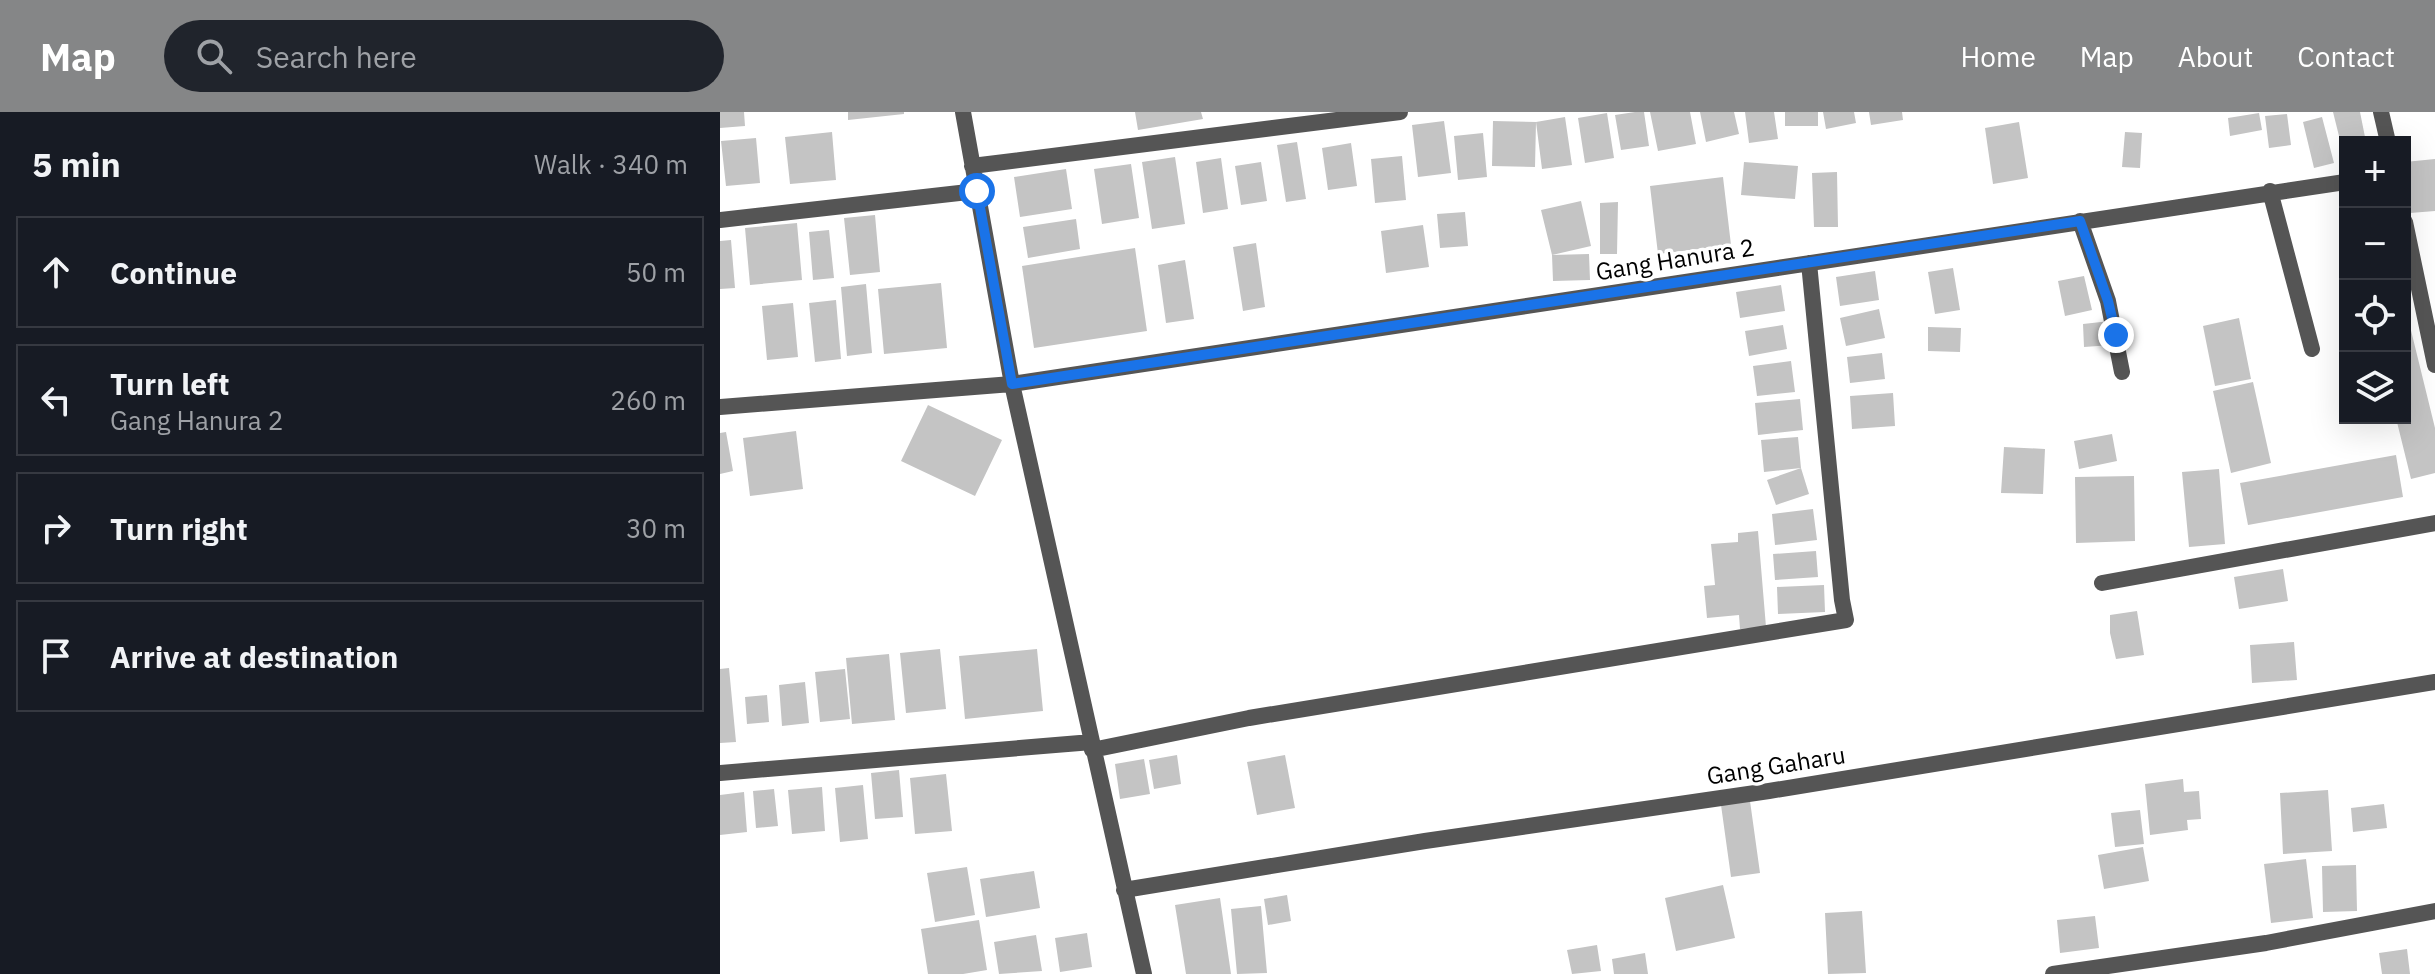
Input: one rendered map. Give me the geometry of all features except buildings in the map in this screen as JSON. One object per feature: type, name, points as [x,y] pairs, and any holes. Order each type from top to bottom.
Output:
[{"type":"street","points":[[963,112],[1012,384],[1144,974]]},
{"type":"street","points":[[972,166],[1400,112]]},
{"type":"street","points":[[2381,112],[2387,136]]},
{"type":"street","name":"Gang Hanura 2","points":[[720,407],[1012,384],[2339,183]]},
{"type":"street","points":[[720,220],[977,191]]},
{"type":"street","points":[[2270,191],[2312,349]]},
{"type":"street","points":[[2080,221],[2108,301],[2122,372]]},
{"type":"street","points":[[2411,251],[2435,365]]},
{"type":"street","points":[[720,773],[1092,746],[1846,620],[1809,263]]},
{"type":"street","points":[[2102,583],[2435,523]]},
{"type":"street","name":"Gang Gaharu","points":[[1124,890],[1425,841],[1769,791],[2435,682]]},
{"type":"street","points":[[2053,974],[2266,943],[2435,911]]},
{"type":"route","points":[[977,191],[1012,384],[2080,221],[2108,301],[2116,335]]}]
